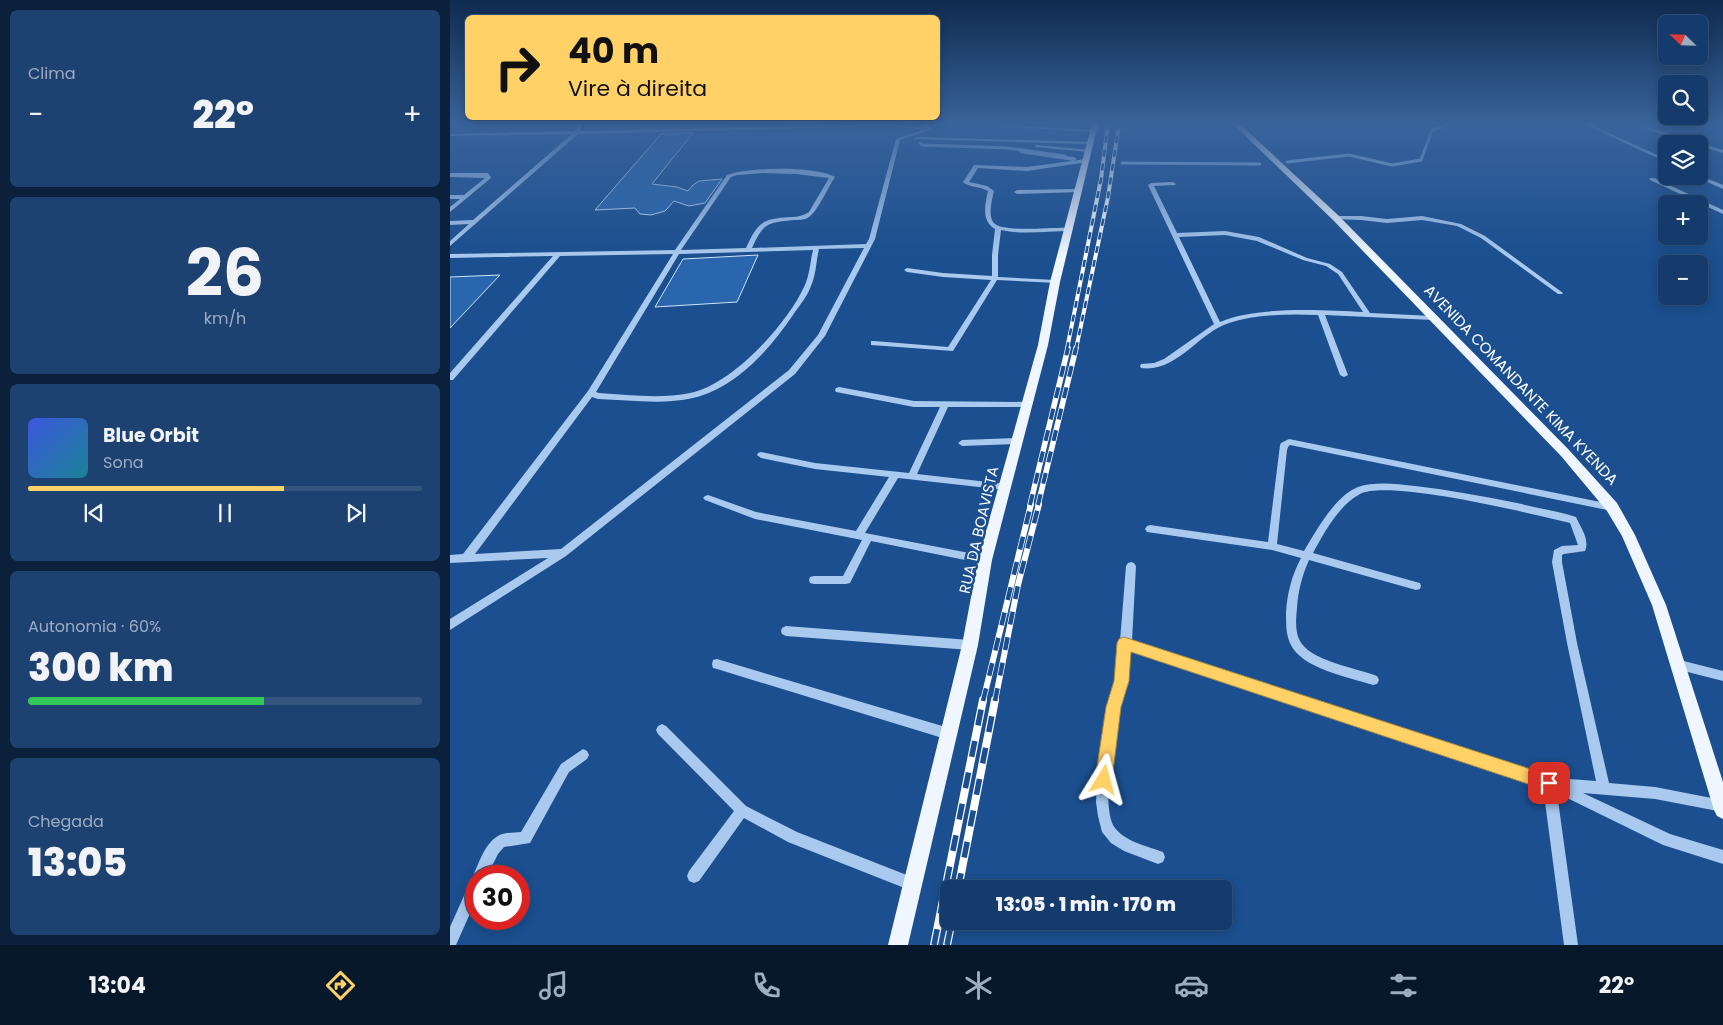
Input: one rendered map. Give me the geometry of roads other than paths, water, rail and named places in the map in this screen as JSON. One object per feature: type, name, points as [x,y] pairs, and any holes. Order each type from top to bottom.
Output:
[{"type":"main road","name":"RUA DA BOAVISTA","points":[[898,945],[970,645],[985,560],[1006,487],[1016,441],[1028,404],[1055,282],[1084,168]]},
{"type":"main road","name":"AVENIDA COMANDANTE KIMA KYENDA","points":[[1283,168],[1336,218],[1565,453],[1612,507],[1628,535],[1659,605],[1722,808]]},
{"type":"street","points":[[450,244],[536,168]]},
{"type":"street","points":[[450,624],[563,553],[792,372],[821,336],[872,239],[890,168]]},
{"type":"street","points":[[975,168],[966,182],[970,185],[987,187],[990,191],[987,208],[992,226],[998,228],[1070,229]]},
{"type":"street","points":[[466,558],[591,393],[677,252],[733,174],[786,172],[832,177],[812,213],[806,216],[765,222],[756,231],[748,250]]},
{"type":"street","points":[[450,175],[488,177],[450,210]]},
{"type":"street","points":[[1652,179],[1723,212]]},
{"type":"street","points":[[1708,180],[1723,187]]},
{"type":"street","points":[[1173,184],[1154,183],[1151,185],[1218,325]]},
{"type":"street","points":[[1016,192],[1078,191]]},
{"type":"street","points":[[450,198],[466,197]]},
{"type":"street","points":[[1336,218],[1387,221],[1431,219],[1460,225],[1483,237],[1560,293]]},
{"type":"street","points":[[874,343],[950,348],[995,279],[994,255],[998,228]]},
{"type":"street","points":[[1174,235],[1225,233],[1259,239],[1305,258],[1328,265],[1340,274],[1368,316]]},
{"type":"street","points":[[450,256],[816,249],[868,246]]},
{"type":"street","points":[[591,393],[598,396],[691,396],[712,390],[740,372],[784,322],[807,288],[816,249]]},
{"type":"street","points":[[450,378],[558,254]]},
{"type":"street","points":[[907,270],[995,279],[1055,282]]},
{"type":"street","points":[[1144,366],[1159,364],[1218,325],[1238,319],[1274,314],[1433,318]]},
{"type":"street","points":[[1321,314],[1344,375]]},
{"type":"street","points":[[839,390],[914,404],[1028,404]]},
{"type":"street","points":[[912,476],[945,404]]},
{"type":"street","points":[[962,443],[1016,441]]},
{"type":"street","points":[[1272,546],[1283,450],[1284,445],[1289,442],[1612,507]]},
{"type":"street","points":[[760,455],[815,466],[1006,487]]},
{"type":"street","points":[[814,580],[846,580],[864,536],[896,475]]},
{"type":"street","points":[[1373,680],[1313,659],[1297,647],[1291,633],[1298,576],[1307,556],[1345,500],[1361,490],[1382,488],[1414,490],[1572,520],[1583,543],[1582,548],[1562,550],[1557,553],[1558,562],[1572,643],[1604,788]]},
{"type":"street","points":[[708,498],[755,514],[985,560]]},
{"type":"street","points":[[1150,529],[1272,546],[1416,586]]},
{"type":"street","points":[[450,559],[563,553]]},
{"type":"street","points":[[1131,566],[1121,681],[1114,707],[1104,780],[1102,812],[1107,828],[1114,836],[1122,842],[1158,857]]},
{"type":"street","points":[[1124,643],[1549,783],[1668,840],[1723,857]]},
{"type":"street","points":[[1676,664],[1723,676]]},
{"type":"street","points":[[1549,783],[1655,793],[1722,808]]},
{"type":"street","points":[[1549,783],[1571,945]]},
{"type":"street","points":[[694,876],[742,810]]},
{"type":"street","points":[[450,943],[465,910]]},
{"type":"lane","points":[[1012,168],[1030,168]]},
{"type":"lane","points":[[450,223],[474,222]]},
{"type":"lane","points":[[786,631],[970,645]]},
{"type":"lane","points":[[717,664],[949,734]]},
{"type":"lane","points":[[662,730],[742,810],[793,837],[912,884]]},
{"type":"lane","points":[[485,865],[493,848],[501,841],[525,838],[565,768],[583,755]]},
{"type":"railway","points":[[1067,349],[1102,168]]},
{"type":"railway","points":[[1076,349],[1112,168]]},
{"type":"railway","points":[[1030,505],[1068,348]]},
{"type":"railway","points":[[1038,505],[1076,348]]},
{"type":"railway","points":[[983,701],[1031,504]]},
{"type":"railway","points":[[995,701],[1018,585],[1039,504]]},
{"type":"railway","points":[[934,945],[983,700]]},
{"type":"railway","points":[[960,880],[995,700]]},
{"type":"railway","points":[[947,945],[950,930]]}]
